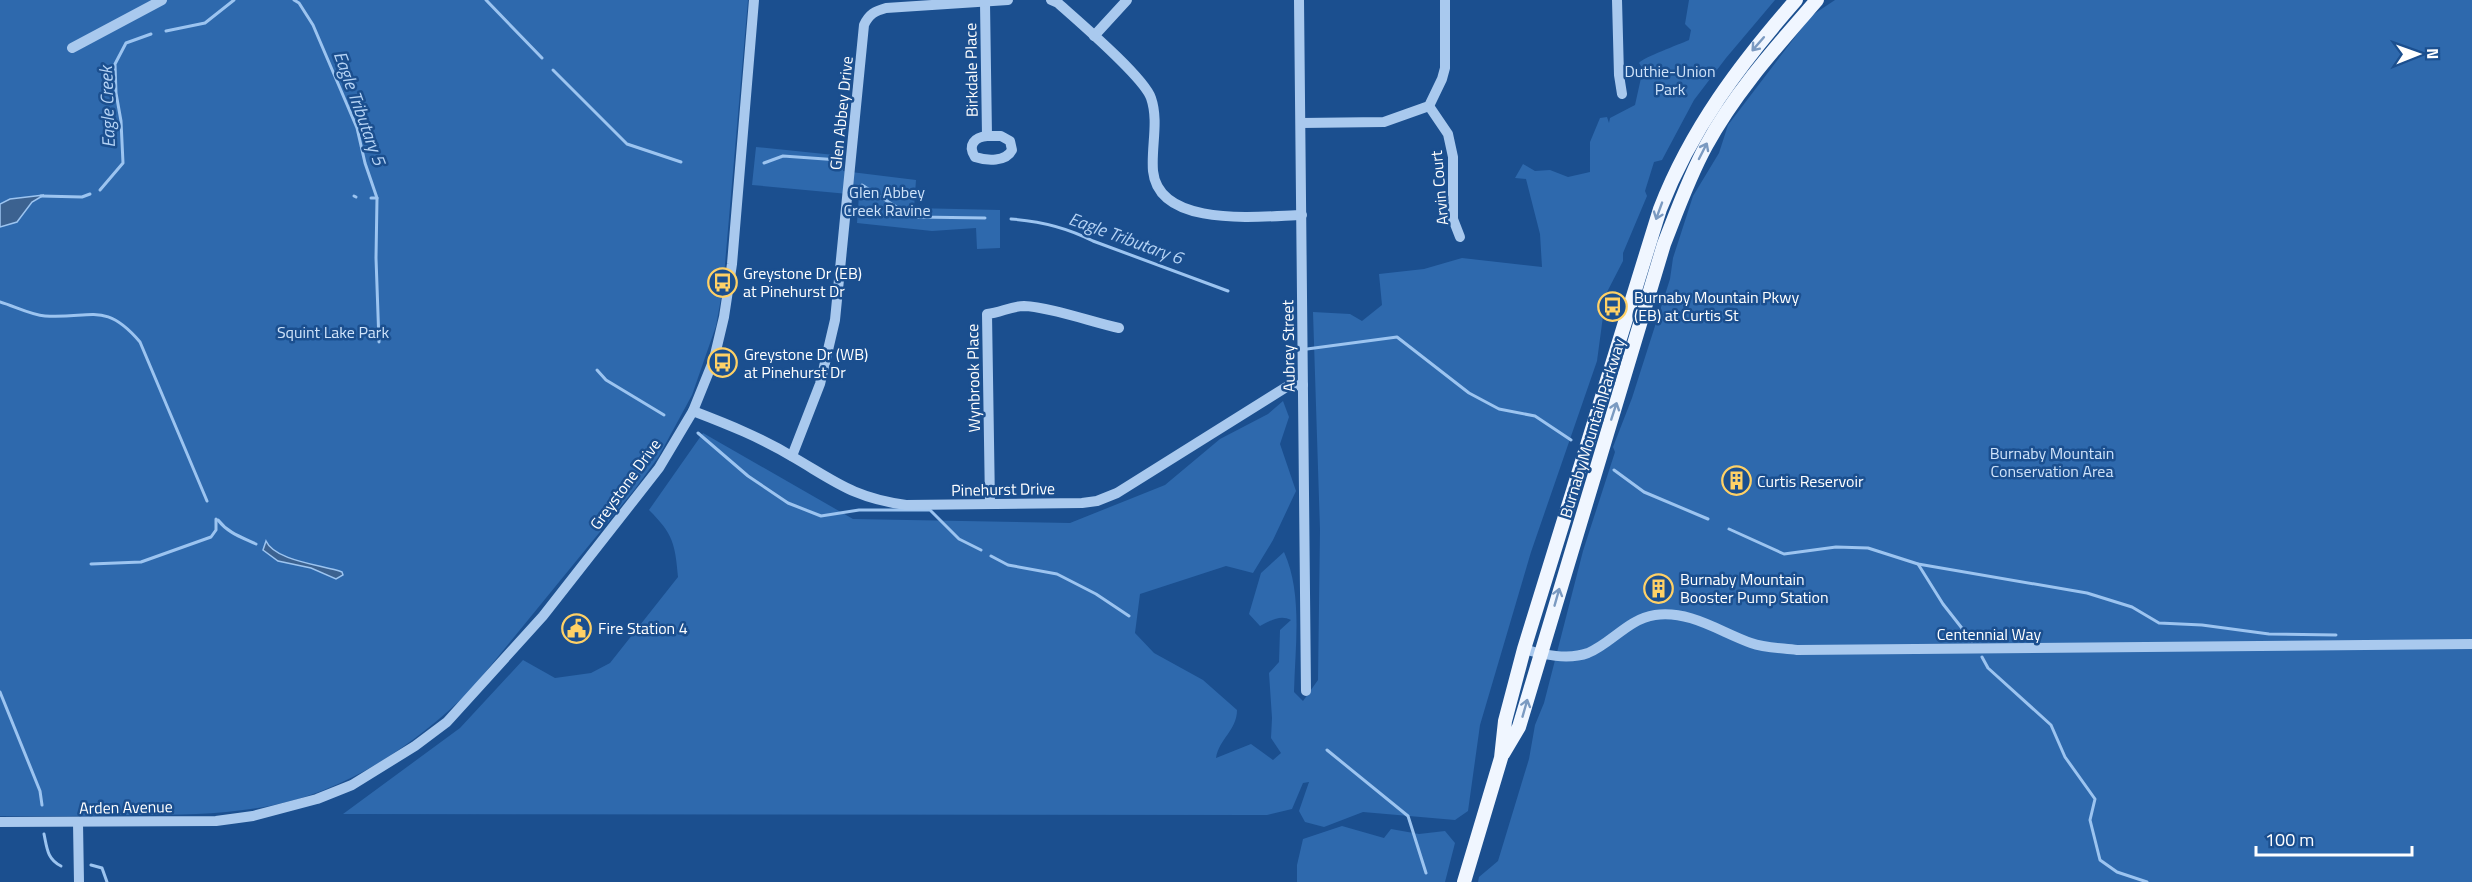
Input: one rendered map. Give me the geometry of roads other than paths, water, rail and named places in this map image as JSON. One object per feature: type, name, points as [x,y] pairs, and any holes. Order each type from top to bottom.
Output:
[{"type":"main road","name":"Burnaby Mountain Parkway","points":[[1464,882],[1501,758],[1505,721],[1524,649],[1640,269],[1668,189],[1701,124],[1722,90],[1750,53],[1796,0]]},
{"type":"main road","name":"Burnaby Mountain Parkway","points":[[1501,758],[1519,727],[1664,244],[1688,184],[1722,119],[1752,77],[1817,0]]},
{"type":"street","points":[[72,48],[162,0]]},
{"type":"street","name":"Greystone Drive","points":[[253,816],[317,799],[351,785],[415,746],[447,722],[543,616],[659,468],[693,411],[714,359],[724,317],[732,264],[754,0]]},
{"type":"street","name":"Glen Abbey Drive","points":[[792,456],[820,384],[835,320],[864,25],[867,18],[874,11],[886,8],[1008,0]]},
{"type":"street","points":[[1051,0],[1058,3],[1094,36],[1143,84],[1151,96],[1154,111],[1153,171],[1156,185],[1169,201],[1205,216],[1302,215]]},
{"type":"street","points":[[1094,36],[1127,0]]},
{"type":"street","name":"Aubrey Street","points":[[1299,0],[1306,691]]},
{"type":"street","points":[[1301,123],[1384,122],[1429,106],[1445,68],[1444,0]]},
{"type":"street","points":[[1617,0],[1619,75],[1622,94]]},
{"type":"street","name":"Birkdale Place","points":[[985,3],[987,136]]},
{"type":"street","name":"Arvin Court","points":[[1429,106],[1448,134],[1454,156],[1453,219],[1460,237]]},
{"type":"street","name":"Wynbrook Place","points":[[990,504],[987,314],[1022,306],[1119,328]]},
{"type":"street","name":"Pinehurst Drive","points":[[693,411],[792,456],[844,489],[886,502],[906,505],[1082,503],[1107,498],[1288,386],[1303,385]]},
{"type":"street","name":"Centennial Way","points":[[1524,649],[1571,656],[1588,652],[1632,623],[1648,616],[1666,614],[1695,619],[1753,644],[1797,650],[2472,644]]},
{"type":"street","name":"Arden Avenue","points":[[0,822],[216,821],[253,816]]},
{"type":"street","points":[[78,823],[79,882]]},
{"type":"waterway","name":"Eagle Creek","points":[[166,31],[205,23],[234,0]]},
{"type":"waterway","name":"Eagle Tributary 5","points":[[294,0],[299,3],[313,25],[357,128],[365,163],[377,198],[376,258],[379,342]]},
{"type":"waterway","name":"Eagle Tributary 6","points":[[486,0],[542,58]]},
{"type":"waterway","name":"Eagle Creek","points":[[100,190],[123,163],[115,64],[126,43],[151,34]]},
{"type":"waterway","name":"Eagle Tributary 6","points":[[553,70],[627,144],[681,162]]},
{"type":"waterway","name":"Eagle Tributary 6","points":[[764,163],[783,156],[839,160]]},
{"type":"waterway","name":"Eagle Tributary 6","points":[[862,185],[898,208],[918,217],[985,218]]},
{"type":"waterway","name":"Eagle Creek","points":[[41,196],[82,197],[90,194]]},
{"type":"waterway","name":"Eagle Tributary 5","points":[[371,198],[377,198]]},
{"type":"waterway","name":"Eagle Tributary 6","points":[[1011,219],[1033,221],[1064,229],[1228,291]]},
{"type":"waterway","points":[[0,302],[45,316],[97,315],[107,317],[128,329],[140,342],[207,501]]},
{"type":"waterway","points":[[1307,349],[1397,337],[1469,393],[1499,409],[1535,416],[1571,440]]},
{"type":"waterway","name":"Eagle Tributary 5","points":[[597,370],[606,380],[664,415]]},
{"type":"waterway","name":"Eagle Tributary 5","points":[[698,433],[748,476],[788,503],[821,516],[859,510],[930,510],[959,539],[981,550]]},
{"type":"waterway","points":[[1614,470],[1644,492],[1708,519]]},
{"type":"waterway","points":[[91,564],[141,562],[211,537],[216,530],[216,519]]},
{"type":"waterway","points":[[218,520],[230,531],[256,544]]},
{"type":"waterway","points":[[1729,529],[1784,554],[1836,547],[1868,548],[1918,564],[2087,593],[2132,607],[2159,623],[2202,625],[2269,634],[2336,635]]},
{"type":"waterway","points":[[991,556],[1008,565],[1057,574],[1096,594],[1129,616]]},
{"type":"waterway","points":[[1918,564],[1943,604],[1972,641]]},
{"type":"waterway","points":[[1982,657],[1988,668],[2051,725],[2065,757],[2095,799],[2090,820],[2100,860],[2117,872],[2147,882]]},
{"type":"waterway","points":[[0,692],[40,791],[42,805]]},
{"type":"waterway","points":[[1327,750],[1408,816],[1426,873]]},
{"type":"waterway","points":[[44,834],[50,856],[61,866]]},
{"type":"waterway","points":[[91,865],[102,868],[107,882]]},
{"type":"place","name":"Greystone Dr (EB) at Pinehurst Dr","points":[[722,282]]},
{"type":"place","name":"Burnaby Mountain Pkwy (EB) at Curtis St","points":[[1613,306]]},
{"type":"place","name":"Greystone Dr (WB) at Pinehurst Dr","points":[[723,363]]},
{"type":"place","name":"Curtis Reservoir","points":[[1736,481]]},
{"type":"place","name":"Burnaby Mountain Booster Pump Station","points":[[1659,588]]},
{"type":"place","name":"Fire Station 4","points":[[577,628]]},
{"type":"park label","name":"Duthie-Union Park","points":[[1670,80]]},
{"type":"park label","name":"Glen Abbey Creek Ravine","points":[[887,201]]},
{"type":"park label","name":"Squint Lake Park","points":[[333,332]]},
{"type":"park label","name":"Burnaby Mountain Conservation Area","points":[[2052,462]]}]
